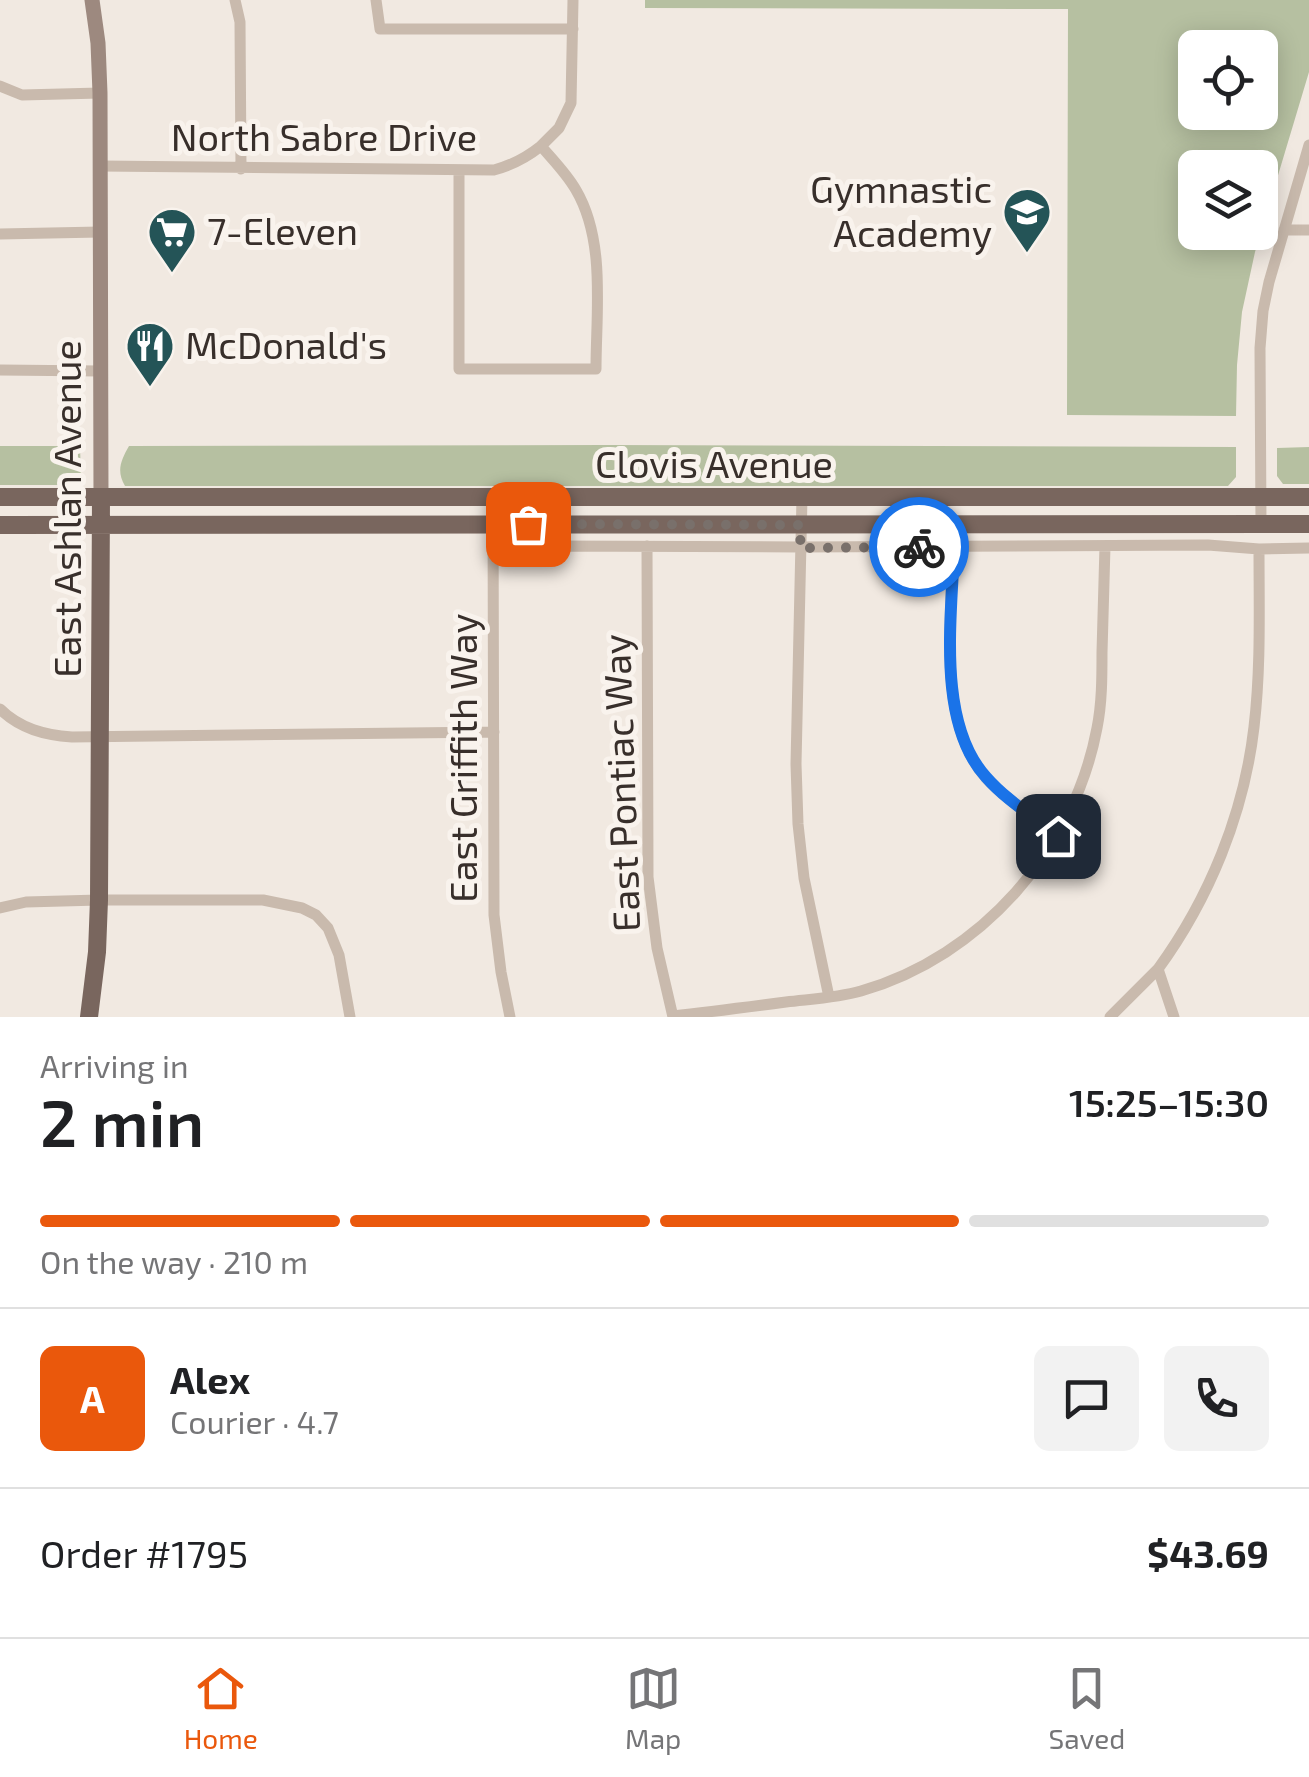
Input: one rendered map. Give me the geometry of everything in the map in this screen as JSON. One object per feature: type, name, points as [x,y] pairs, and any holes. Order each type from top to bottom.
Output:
[{"type":"main road","name":"East Ashlan Avenue","points":[[89,1017],[98,952],[102,497],[100,93],[92,0]]},
{"type":"main road","name":"Clovis Avenue","points":[[0,497],[1309,497]]},
{"type":"main road","name":"Clovis Avenue","points":[[0,525],[1309,524]]},
{"type":"street","points":[[235,0],[240,22],[241,169]]},
{"type":"street","points":[[376,0],[380,29],[572,29]]},
{"type":"street","points":[[460,171],[458,368],[596,369],[596,248],[592,226],[575,188],[541,146],[559,128],[571,104],[573,0]]},
{"type":"street","points":[[0,86],[22,95],[100,93]]},
{"type":"street","points":[[1260,524],[1263,311],[1309,145]]},
{"type":"street","name":"North Sabre Drive","points":[[100,166],[494,170],[526,158],[541,146]]},
{"type":"street","points":[[1284,230],[1309,230]]},
{"type":"street","points":[[0,234],[100,232]]},
{"type":"street","points":[[0,370],[100,370]]},
{"type":"street","name":"East Griffith Way","points":[[493,497],[494,915],[510,1017]]},
{"type":"street","points":[[802,497],[798,824],[804,878],[828,997]]},
{"type":"street","points":[[493,551],[544,546],[1309,548]]},
{"type":"street","name":"East Pontiac Way","points":[[647,546],[648,877],[657,948],[673,1016]]},
{"type":"street","points":[[954,546],[951,695],[958,726],[983,775],[1058,836]]},
{"type":"street","points":[[673,1016],[828,997],[890,980],[928,964],[965,941],[1022,886],[1058,836],[1083,782],[1098,726],[1105,546]]},
{"type":"street","points":[[1110,1017],[1158,969],[1183,934],[1230,832],[1254,732],[1259,550]]},
{"type":"street","points":[[0,710],[27,728],[52,735],[494,732]]},
{"type":"street","points":[[0,908],[26,902],[99,900],[264,900],[302,908],[328,928],[339,955],[350,1017]]},
{"type":"street","points":[[1158,969],[1174,1017]]},
{"type":"green space","points":[[645,0],[1309,0],[1309,72],[1278,175],[1278,150],[1178,150],[1178,250],[1256,250],[1242,312],[1236,416],[1067,415],[1068,9],[645,8]]},
{"type":"green space","points":[[0,446],[80,446],[81,478],[73,485],[0,485]]},
{"type":"green space","points":[[129,446],[1236,447],[1236,477],[1228,486],[125,486],[120,470]]},
{"type":"green space","points":[[1309,447],[1309,484],[1283,484],[1277,476],[1277,448]]},
{"type":"way so far","points":[[528,524],[801,525],[800,548],[919,547]]},
{"type":"place","name":"Gymnastic Academy","points":[[1027,254]]},
{"type":"place","name":"7-Eleven","points":[[172,274]]},
{"type":"place","name":"McDonald's","points":[[150,388]]},
{"type":"route","points":[[919,547],[954,546],[951,695],[958,726],[972,757],[996,787],[1058,836]]}]
